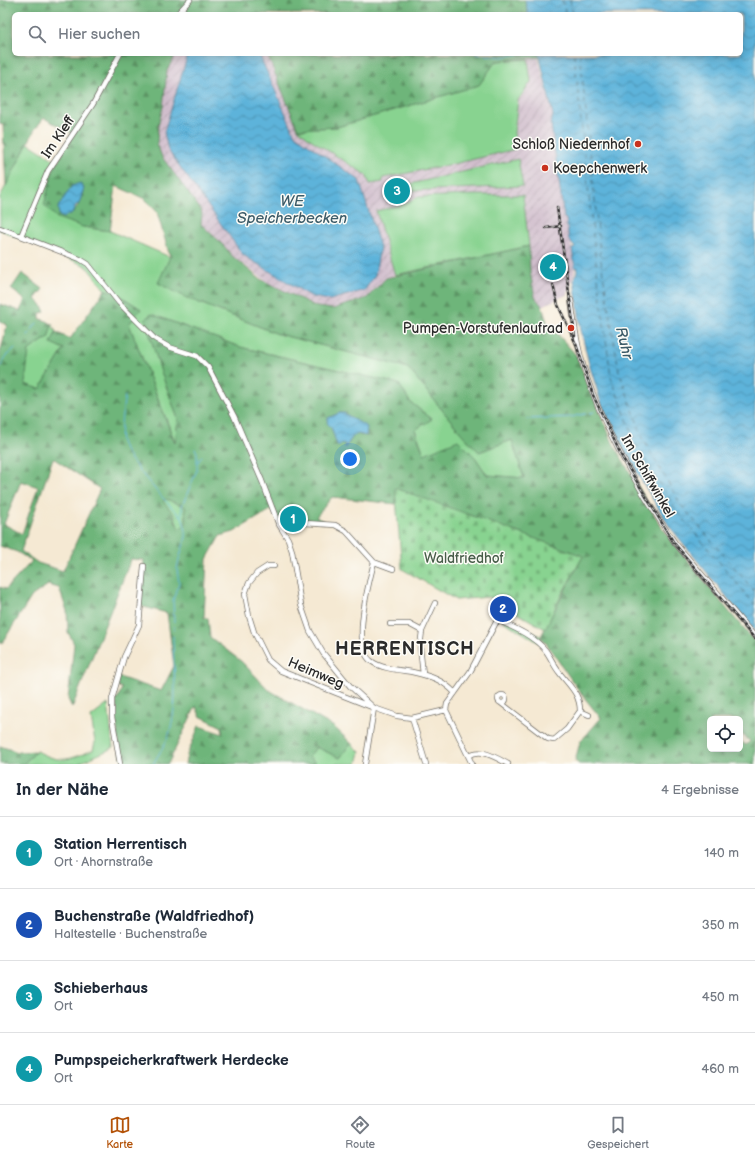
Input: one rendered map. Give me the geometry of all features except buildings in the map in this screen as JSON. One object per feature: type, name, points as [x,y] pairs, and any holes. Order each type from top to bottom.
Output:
[{"type":"street","points":[[178,12],[190,0]]},
{"type":"street","name":"Im Kleff","points":[[21,236],[48,171],[92,104],[119,56]]},
{"type":"street","points":[[0,228],[80,259],[88,264],[119,303],[155,339],[168,347],[197,356],[208,367],[234,416],[262,481],[277,521],[292,551],[301,605],[310,631],[323,653],[341,675],[374,708],[365,764]]},
{"type":"street","name":"Im Schiffwinkel","points":[[571,300],[578,346],[586,373],[602,415],[623,457],[664,526],[676,543],[755,637]]},
{"type":"street","points":[[281,527],[305,522],[335,525],[346,531],[374,562],[393,570]]},
{"type":"street","points":[[374,562],[360,635],[365,655],[377,665],[423,674],[441,680],[454,693]]},
{"type":"street","points":[[120,764],[112,717],[112,699],[124,657],[139,625],[144,566]]},
{"type":"street","name":"Heimweg","points":[[274,566],[268,566],[257,573],[245,594],[254,632],[268,660],[281,671],[374,708],[397,716],[412,718]]},
{"type":"street","points":[[423,674],[420,647],[422,631],[435,603]]},
{"type":"street","points":[[427,608],[433,609]]},
{"type":"street","points":[[472,764],[446,710],[446,706],[470,672],[502,611]]},
{"type":"street","points":[[498,620],[527,635],[545,650],[558,671],[576,693],[580,702],[580,712],[566,729],[554,740],[548,739],[501,703]]},
{"type":"street","points":[[390,624],[399,621],[409,624],[422,631]]},
{"type":"street","points":[[426,764],[412,718],[446,710]]},
{"type":"street","points":[[580,712],[590,714]]},
{"type":"street","points":[[469,756],[473,753],[480,752],[508,764]]},
{"type":"shaded area","name":"WE Speicherbecken","points":[[175,56],[268,56],[298,129],[310,139],[366,175],[383,182],[383,178],[516,149],[514,133],[518,100],[531,82],[528,59],[538,57],[553,115],[551,124],[564,218],[566,219],[571,242],[575,272],[571,284],[571,290],[567,291],[567,294],[564,296],[542,306],[535,297],[530,272],[529,246],[523,195],[418,197],[401,205],[376,211],[395,275],[386,278],[367,298],[333,309],[317,307],[268,283],[232,256],[224,246],[201,224],[201,210],[162,157],[157,144],[158,125],[163,107],[167,70]]},
{"type":"green space","points":[[0,0],[525,0],[528,12],[12,12],[12,56],[175,56],[167,70],[163,107],[158,126],[157,144],[162,157],[201,210],[201,224],[224,246],[232,256],[260,279],[317,307],[333,309],[367,298],[386,278],[529,246],[530,272],[535,297],[542,306],[547,322],[576,355],[613,443],[661,526],[755,642],[755,764],[579,764],[575,761],[580,742],[601,718],[541,636],[583,556],[396,489],[396,504],[332,497],[316,517],[325,522],[303,520],[280,522],[274,508],[234,532],[220,536],[207,559],[204,618],[208,618],[210,637],[242,662],[269,690],[334,727],[351,743],[340,758],[316,747],[309,757],[317,764],[185,764],[187,755],[199,726],[223,734],[222,727],[200,716],[196,706],[168,764],[123,764],[118,739],[116,714],[116,698],[118,698],[122,688],[118,686],[119,677],[161,691],[174,666],[167,613],[140,606],[144,560],[131,559],[72,708],[68,699],[74,644],[68,632],[67,611],[59,588],[48,585],[32,596],[2,643],[0,643],[0,587],[6,589],[32,561],[17,552],[0,546],[0,353],[7,325],[0,322],[0,304],[20,311],[25,300],[11,289],[22,273],[43,289],[35,299],[41,304],[45,312],[40,313],[40,319],[52,324],[48,339],[29,350],[25,384],[40,389],[64,349],[51,343],[56,332],[70,339],[105,290],[113,291],[141,309],[129,324],[175,443],[178,419],[160,369],[145,319],[151,314],[240,347],[399,384],[410,402],[432,419],[415,430],[424,454],[458,440],[475,457],[487,475],[524,478],[512,440],[479,452],[461,433],[408,368],[278,334],[187,298],[158,283],[170,257],[157,212],[145,199],[116,186],[110,231],[83,227],[57,218],[44,205],[52,174],[72,133],[44,118],[35,129],[6,186],[3,125],[0,124]],"holes":[[[83,191],[79,204],[72,214],[67,215],[58,207],[66,196]],[[339,413],[344,413],[366,427],[362,436],[358,434],[353,436],[346,447],[345,444],[334,436],[328,418]],[[53,458],[100,489],[63,571],[38,563],[21,551]],[[21,481],[38,487],[22,534],[4,524]],[[166,499],[185,507],[186,524],[176,524],[173,513],[163,501]]]},
{"type":"green space","points":[[268,56],[540,57],[496,61],[479,85],[337,127],[298,129]]},
{"type":"green space","points":[[528,59],[531,82],[518,100],[514,133],[516,149],[458,163],[383,178],[383,182],[370,184],[366,175],[310,139],[298,129],[337,127],[479,85],[496,61]]},
{"type":"green space","points":[[28,143],[58,162],[52,174],[83,227],[110,231],[170,257],[159,283],[187,298],[278,334],[408,368],[461,433],[479,452],[512,440],[524,478],[487,475],[475,457],[424,454],[415,429],[432,419],[410,402],[399,384],[240,347],[151,314],[146,319],[160,369],[178,419],[176,444],[129,324],[141,309],[113,291],[105,290],[86,266],[0,230],[0,197]]},
{"type":"green space","points":[[518,159],[523,186],[407,191],[409,189],[406,190],[405,187],[409,185],[406,185]]},
{"type":"green space","points":[[523,195],[529,246],[395,275],[376,211],[401,205],[418,197]]},
{"type":"green space","points":[[52,324],[56,332],[52,343],[64,349],[40,389],[24,384],[29,350],[48,339]]},
{"type":"green space","name":"Waldfriedhof","points":[[395,488],[583,556],[545,629],[489,597],[456,600],[402,569]]},
{"type":"green space","points":[[166,499],[185,507],[186,524],[179,529],[173,513],[163,501]]},
{"type":"green space","points":[[503,617],[540,636],[543,643],[541,644],[503,621]]},
{"type":"green space","points":[[108,704],[113,748],[77,764],[23,764],[37,751],[52,758],[65,759],[93,750],[95,742],[91,717]]},
{"type":"green space","points":[[351,743],[360,752],[357,764],[317,764],[309,757],[316,747],[340,758]]},
{"type":"green space","points":[[0,746],[18,752],[37,751],[23,764],[0,764]]},
{"type":"water","name":"Ruhr","points":[[525,0],[755,0],[755,632],[669,526],[626,455],[603,409],[589,364],[581,331],[574,280],[578,267],[575,268],[572,249],[575,248],[569,240],[566,219],[564,218],[551,124],[553,115],[539,56],[743,56],[743,12],[528,12]]},
{"type":"water","name":"WE Speicherbecken","points":[[187,56],[260,56],[295,135],[359,180],[380,247],[375,275],[365,290],[330,300],[312,297],[243,255],[168,150],[164,132]]},
{"type":"water","points":[[80,183],[84,188],[79,204],[76,205],[72,214],[67,215],[64,218],[59,216],[58,207],[72,186]]},
{"type":"water","points":[[339,413],[344,413],[367,427],[366,436],[358,434],[353,436],[345,448],[345,444],[342,443],[339,447],[337,445],[331,427],[327,423],[328,418]]},
{"type":"waterway","points":[[493,56],[508,56]]},
{"type":"waterway","points":[[28,335],[37,323]]},
{"type":"waterway","points":[[0,368],[6,356],[15,348]]},
{"type":"waterway","points":[[125,396],[120,432],[121,442],[124,449],[148,480],[181,516]]},
{"type":"waterway","points":[[527,419],[571,417],[594,412]]},
{"type":"waterway","points":[[174,622],[173,600],[179,583],[177,569],[186,537],[182,516],[182,506],[197,470],[197,452],[195,449]]},
{"type":"waterway","points":[[198,462],[202,456]]},
{"type":"waterway","points":[[153,764],[167,740],[173,719],[175,695],[173,636]]},
{"type":"ferry route","points":[[562,0],[565,12]]},
{"type":"ferry route","points":[[570,0],[573,12]]},
{"type":"ferry route","points":[[574,56],[596,263],[611,377],[637,446],[676,510],[755,605]]},
{"type":"ferry route","points":[[580,56],[601,261],[619,371],[644,441],[681,505],[755,592]]},
{"type":"railway","points":[[557,207],[575,336]]},
{"type":"railway","points":[[546,228],[561,226]]},
{"type":"railway","points":[[553,285],[558,305],[576,344],[593,395],[622,457],[674,543],[755,639]]},
{"type":"place","name":"Schloß Niedernhof","points":[[638,144]]},
{"type":"place","name":"Koepchenwerk","points":[[545,168]]},
{"type":"place","name":"Schieberhaus","points":[[397,191]]},
{"type":"place","name":"Pumpspeicherkraftwerk Herdecke","points":[[553,267]]},
{"type":"place","name":"Pumpen-Vorstufenlaufrad","points":[[571,328]]},
{"type":"place","name":"Station Herrentisch","points":[[293,519]]},
{"type":"place","name":"Buchenstraße (Waldfriedhof)","points":[[503,609]]},
{"type":"district","name":"HERRENTISCH","points":[[405,649]]}]
